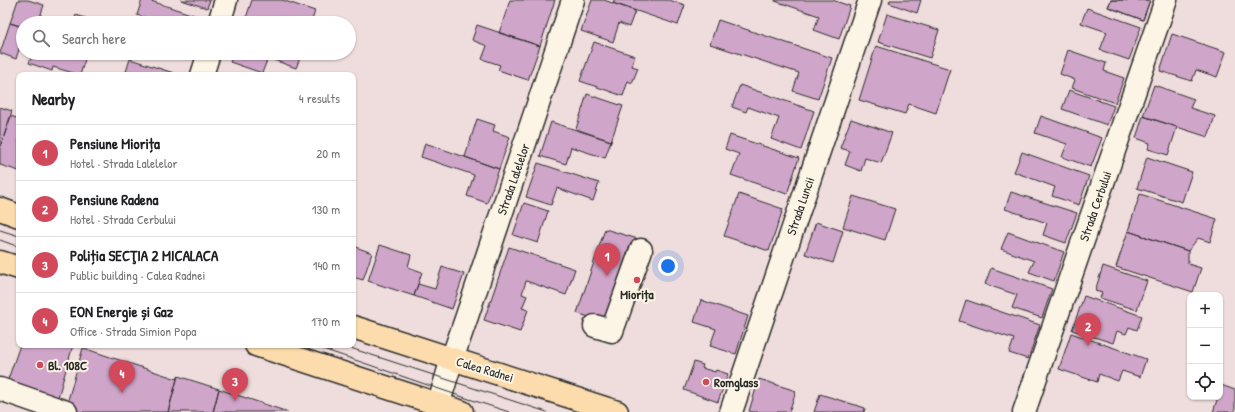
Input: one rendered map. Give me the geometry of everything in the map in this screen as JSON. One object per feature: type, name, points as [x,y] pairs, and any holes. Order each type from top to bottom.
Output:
[{"type":"main road","points":[[0,209],[16,215]]},
{"type":"main road","points":[[0,262],[16,267]]},
{"type":"main road","name":"Calea Radnei","points":[[356,328],[617,412]]},
{"type":"main road","points":[[265,348],[437,408],[462,412]]},
{"type":"street","points":[[220,16],[226,0]]},
{"type":"street","name":"Strada Lalelelor","points":[[437,408],[452,358],[573,0]]},
{"type":"street","name":"Strada Luncii","points":[[731,412],[870,0]]},
{"type":"street","name":"Strada Cerbului","points":[[1024,412],[1166,0]]},
{"type":"street","points":[[203,72],[207,60]]},
{"type":"street","points":[[595,326],[612,331],[641,250]]},
{"type":"street","points":[[0,389],[66,412]]},
{"type":"building","points":[[18,0],[28,0],[44,5],[40,16],[16,16],[16,25],[10,23]]},
{"type":"building","points":[[142,0],[148,0],[197,16],[140,16],[137,15]]},
{"type":"building","points":[[181,0],[210,0],[207,8]]},
{"type":"building","points":[[252,0],[282,0],[315,11],[313,16],[247,16]]},
{"type":"building","points":[[510,0],[555,0],[540,46],[499,33]]},
{"type":"building","points":[[592,0],[604,0],[635,11],[629,27],[619,23],[613,42],[581,31]]},
{"type":"building","points":[[614,0],[669,0],[685,5],[678,25],[613,3]]},
{"type":"building","points":[[775,0],[832,0],[850,6],[839,39],[814,30],[819,16]]},
{"type":"building","points":[[890,0],[921,0],[917,13],[889,3]]},
{"type":"building","points":[[1111,0],[1150,0],[1143,20],[1108,7]]},
{"type":"building","points":[[1111,0],[1150,0],[1143,20],[1108,7]]},
{"type":"building","points":[[1087,8],[1141,27],[1129,60],[1100,50],[1107,32],[1081,23]]},
{"type":"building","points":[[887,14],[939,30],[930,58],[878,42]]},
{"type":"building","points":[[718,20],[832,58],[818,99],[793,91],[799,73],[710,44]]},
{"type":"building","points":[[10,23],[16,25],[16,59],[0,53]]},
{"type":"building","points":[[477,25],[540,46],[528,80],[498,70],[500,65],[482,59],[487,46],[472,40]]},
{"type":"building","points":[[1172,34],[1226,52],[1217,77],[1196,70],[1192,81],[1160,71]]},
{"type":"building","points":[[594,42],[635,56],[632,66],[638,68],[632,83],[628,81],[623,96],[580,81]]},
{"type":"building","points":[[876,46],[950,69],[936,113],[909,104],[905,114],[859,100]]},
{"type":"building","points":[[1068,50],[1106,63],[1104,71],[1124,78],[1115,103],[1072,88],[1075,80],[1060,74]]},
{"type":"building","points":[[30,60],[85,60],[81,72],[70,72],[53,67],[52,71],[29,63]]},
{"type":"building","points":[[130,60],[133,60],[171,72],[126,72]]},
{"type":"building","points":[[231,60],[267,60],[262,72],[230,62]]},
{"type":"building","points":[[274,60],[299,60],[296,68]]},
{"type":"building","points":[[740,85],[814,111],[801,150],[771,139],[779,118],[748,107],[746,112],[732,107]]},
{"type":"building","points":[[1154,85],[1194,99],[1190,108],[1215,116],[1208,137],[1143,116]]},
{"type":"building","points":[[1069,90],[1114,106],[1107,125],[1062,109]]},
{"type":"building","points":[[587,94],[623,106],[611,141],[576,129]]},
{"type":"building","points":[[0,107],[12,111],[0,148]]},
{"type":"building","points":[[11,116],[16,118],[16,170],[0,165],[0,148]]},
{"type":"building","points":[[1041,116],[1102,138],[1091,167],[1062,157],[1067,144],[1035,133]]},
{"type":"building","points":[[1143,116],[1177,127],[1168,155],[1148,149],[1150,143],[1136,138]]},
{"type":"building","points":[[477,119],[495,125],[493,131],[510,137],[499,169],[465,157]]},
{"type":"building","points":[[851,119],[892,133],[881,163],[865,158],[861,171],[845,165],[850,151],[840,148]]},
{"type":"building","points":[[551,122],[611,141],[605,158],[571,147],[566,164],[540,156]]},
{"type":"building","points":[[730,135],[799,158],[787,194],[731,175],[739,154],[725,149]]},
{"type":"building","points":[[425,143],[499,169],[487,203],[467,196],[474,175],[421,157]]},
{"type":"building","points":[[1022,152],[1089,176],[1079,205],[1052,196],[1055,187],[1014,172]]},
{"type":"building","points":[[1147,157],[1192,172],[1182,202],[1137,188]]},
{"type":"building","points":[[538,163],[599,183],[593,201],[557,188],[551,205],[526,197]]},
{"type":"building","points":[[1011,192],[1077,213],[1066,243],[1043,235],[1047,223],[1005,209]]},
{"type":"building","points":[[739,194],[783,209],[769,251],[724,236]]},
{"type":"building","points":[[1140,194],[1217,219],[1210,242],[1198,238],[1188,251],[1128,231]]},
{"type":"building","points":[[853,196],[895,209],[885,240],[843,227]]},
{"type":"building","points":[[524,203],[548,211],[538,243],[513,235]]},
{"type":"building","points":[[816,222],[843,231],[833,263],[805,254]]},
{"type":"building","points":[[605,229],[638,239],[609,324],[577,313]]},
{"type":"building","points":[[1128,231],[1188,251],[1188,264],[1201,268],[1193,292],[1116,267]]},
{"type":"building","points":[[1008,232],[1064,252],[1054,281],[1029,272],[1034,261],[1001,249]]},
{"type":"building","points":[[380,245],[411,255],[408,267],[422,272],[414,296],[368,281]]},
{"type":"building","points":[[356,247],[372,253],[363,280],[356,278]]},
{"type":"building","points":[[509,247],[575,269],[566,295],[526,281],[522,294],[527,296],[522,308],[528,310],[520,332],[484,320]]},
{"type":"building","points":[[1103,266],[1147,281],[1137,310],[1100,298],[1102,293],[1095,291]]},
{"type":"building","points":[[442,267],[464,274],[452,309],[414,296],[418,284],[435,289]]},
{"type":"building","points":[[991,268],[1052,289],[1042,318],[1012,308],[1017,295],[985,284]]},
{"type":"building","points":[[1084,296],[1142,316],[1137,330],[1129,327],[1126,334],[1117,331],[1113,343],[1072,330]]},
{"type":"building","points":[[701,300],[748,316],[736,354],[710,346],[716,329],[694,322]]},
{"type":"building","points":[[966,300],[1040,325],[1028,359],[1009,353],[1014,339],[959,321]]},
{"type":"building","points":[[1071,333],[1146,359],[1140,377],[1122,371],[1118,381],[1099,374],[1097,382],[1059,369]]},
{"type":"building","name":"Bl. 108C","points":[[19,348],[72,348],[57,401],[6,385]]},
{"type":"building","points":[[83,348],[177,379],[168,412],[81,412],[66,407]]},
{"type":"building","name":"Romglass","points":[[694,362],[703,365],[702,368],[728,374],[718,402],[684,390]]},
{"type":"building","points":[[178,376],[219,389],[213,412],[168,412]]},
{"type":"building","points":[[759,379],[796,391],[789,412],[749,411]]},
{"type":"building","points":[[1223,386],[1235,390],[1235,412],[1213,412],[1217,400],[1223,400]]},
{"type":"building","points":[[219,389],[288,412],[213,412]]},
{"type":"building","points":[[820,394],[865,408],[864,412],[814,412]]},
{"type":"tram line","points":[[0,230],[16,235]]},
{"type":"tram line","points":[[0,240],[16,246]]},
{"type":"tram line","points":[[320,348],[509,412]]},
{"type":"tram line","points":[[350,348],[547,412]]},
{"type":"place","name":"Pensiune Miorița","points":[[607,276]]},
{"type":"place","name":"Miorița","points":[[637,280]]},
{"type":"place","name":"Pensiune Radena","points":[[1088,346]]},
{"type":"place","name":"Bl. 108C","points":[[40,365]]},
{"type":"place","name":"Romglass","points":[[706,382]]},
{"type":"place","name":"EON Energie și Gaz","points":[[122,393]]},
{"type":"place","name":"Poliția SECŢIA 2 MICALACA","points":[[235,401]]}]
